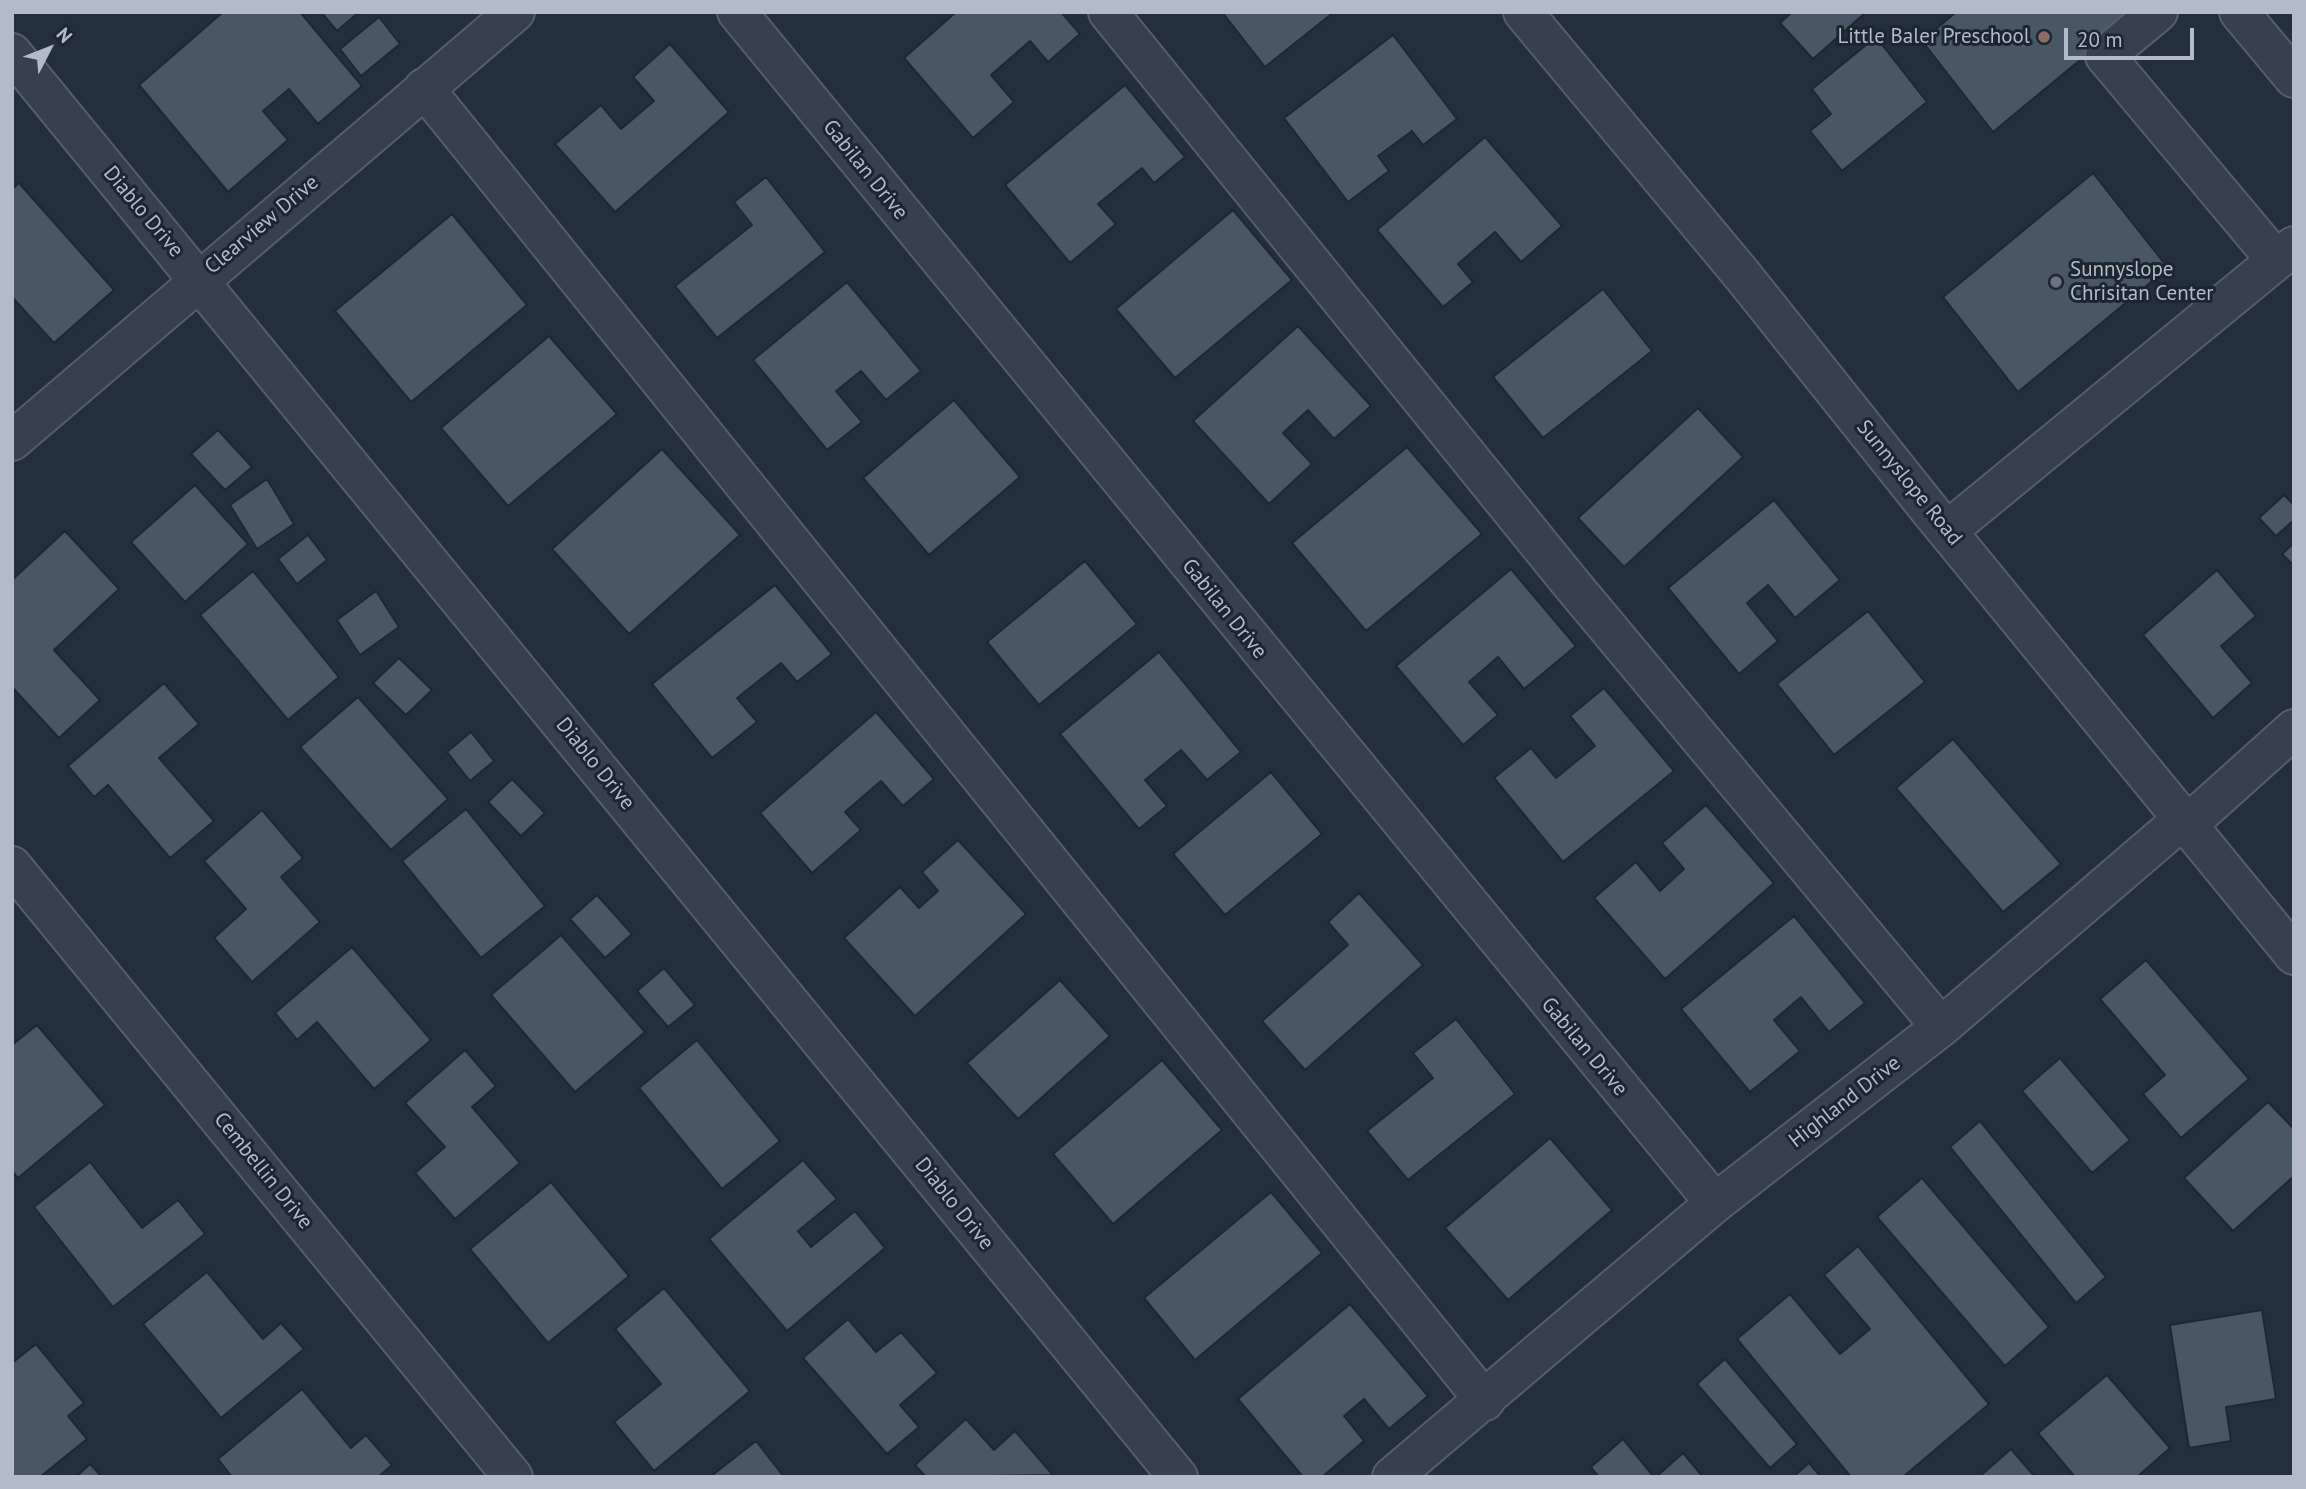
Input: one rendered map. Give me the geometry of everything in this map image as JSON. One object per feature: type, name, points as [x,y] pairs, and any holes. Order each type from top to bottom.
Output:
[{"type":"street","name":"Clearview Drive","points":[[12,441],[515,12]]},
{"type":"street","name":"Gabilan Drive","points":[[737,12],[1715,1203]]},
{"type":"street","points":[[1108,12],[1569,581],[1941,1027]]},
{"type":"street","name":"Sunnyslope Road","points":[[1523,12],[1743,276],[1947,531],[2294,955]]},
{"type":"street","points":[[1947,531],[2285,253],[2105,56],[2158,12]]},
{"type":"street","points":[[2239,12],[2294,78]]},
{"type":"street","name":"Diablo Drive","points":[[12,53],[1178,1477]]},
{"type":"street","points":[[424,88],[1485,1401]]},
{"type":"street","name":"Highland Drive","points":[[1392,1477],[1485,1401],[1715,1203],[1941,1027],[2182,820],[2187,825],[2294,729]]},
{"type":"street","name":"Cembellin Drive","points":[[12,866],[513,1477]]},
{"type":"building","points":[[223,12],[300,12],[362,86],[318,124],[289,89],[263,111],[288,140],[228,192],[139,85]]},
{"type":"building","points":[[321,12],[359,12],[337,31]]},
{"type":"building","points":[[956,12],[1061,12],[1080,34],[1048,62],[1030,41],[991,75],[1014,102],[973,138],[904,58]]},
{"type":"building","points":[[1222,12],[1334,12],[1265,67]]},
{"type":"building","points":[[1792,12],[1865,13],[1813,59],[1780,23]]},
{"type":"building","points":[[1956,12],[2138,12],[1993,132],[1922,41]]},
{"type":"building","points":[[379,17],[400,44],[361,76],[340,49]]},
{"type":"building","points":[[1393,35],[1457,119],[1423,145],[1412,131],[1378,156],[1389,171],[1348,202],[1284,118]]},
{"type":"building","points":[[1876,37],[1927,102],[1842,171],[1810,131],[1831,114],[1812,89]]},
{"type":"building","points":[[670,44],[729,112],[615,212],[555,144],[601,105],[621,129],[654,101],[633,77]]},
{"type":"building","points":[[1125,85],[1185,157],[1154,183],[1142,168],[1098,204],[1116,224],[1070,263],[1005,185]]},
{"type":"building","points":[[1485,137],[1562,226],[1521,262],[1495,232],[1458,264],[1473,282],[1443,307],[1377,230]]},
{"type":"building","name":"Sunnyslope Chrisitan Center","points":[[2093,173],[2168,268],[2018,392],[1943,297]]},
{"type":"building","points":[[766,177],[825,252],[717,338],[675,286],[752,225],[734,202]]},
{"type":"building","points":[[19,183],[114,290],[54,343],[12,297],[12,189]]},
{"type":"building","points":[[1233,210],[1292,280],[1175,378],[1116,309]]},
{"type":"building","points":[[452,214],[527,305],[411,402],[335,311]]},
{"type":"building","points":[[847,282],[921,371],[886,400],[861,371],[836,391],[862,422],[827,450],[753,360]]},
{"type":"building","points":[[1603,289],[1652,351],[1543,438],[1493,377]]},
{"type":"building","points":[[1298,326],[1371,406],[1334,439],[1308,410],[1283,433],[1312,464],[1269,504],[1193,421]]},
{"type":"building","points":[[549,336],[617,414],[508,506],[441,428]]},
{"type":"building","points":[[954,400],[1020,477],[929,555],[863,478]]},
{"type":"building","points":[[1698,408],[1743,457],[1624,567],[1578,518]]},
{"type":"building","points":[[218,430],[252,467],[225,490],[191,454]]},
{"type":"building","points":[[1407,447],[1482,534],[1366,631],[1292,543]]},
{"type":"building","points":[[662,449],[740,535],[629,634],[552,549]]},
{"type":"building","points":[[267,479],[294,524],[257,549],[230,505]]},
{"type":"building","points":[[195,485],[248,544],[185,602],[131,542]]},
{"type":"building","points":[[2284,495],[2294,505],[2294,520],[2276,536],[2259,518]]},
{"type":"building","points":[[1774,500],[1840,580],[1795,618],[1768,585],[1747,603],[1778,641],[1739,674],[1668,588]]},
{"type":"building","points":[[65,531],[119,589],[54,650],[100,700],[59,738],[12,687],[12,580]]},
{"type":"building","points":[[308,535],[327,560],[297,584],[278,559]]},
{"type":"building","points":[[2294,543],[2294,566],[2282,554]]},
{"type":"building","points":[[1085,561],[1137,624],[1039,705],[987,642]]},
{"type":"building","points":[[1511,569],[1576,646],[1524,689],[1498,657],[1469,682],[1498,715],[1463,745],[1396,666]]},
{"type":"building","points":[[2217,570],[2256,616],[2221,646],[2252,683],[2213,718],[2143,635]]},
{"type":"building","points":[[253,571],[339,677],[288,720],[200,615]]},
{"type":"building","points":[[775,585],[832,654],[797,682],[781,663],[737,698],[757,722],[712,758],[652,684]]},
{"type":"building","points":[[376,591],[399,627],[360,655],[337,620]]},
{"type":"building","points":[[1868,611],[1925,682],[1834,755],[1777,684]]},
{"type":"building","points":[[1159,652],[1241,752],[1207,780],[1181,750],[1145,780],[1167,806],[1139,829],[1060,734]]},
{"type":"building","points":[[399,658],[432,690],[406,715],[373,683]]},
{"type":"building","points":[[164,683],[199,724],[159,758],[214,821],[170,858],[108,785],[94,797],[68,766]]},
{"type":"building","points":[[1604,688],[1674,771],[1563,862],[1494,778],[1531,748],[1556,778],[1595,746],[1570,716]]},
{"type":"building","points":[[358,697],[448,799],[391,850],[300,747]]},
{"type":"building","points":[[876,712],[934,779],[903,806],[881,781],[845,812],[861,830],[812,873],[760,813]]},
{"type":"building","points":[[471,732],[494,761],[470,781],[447,752]]},
{"type":"building","points":[[1953,739],[2061,864],[2003,912],[1896,788]]},
{"type":"building","points":[[1271,772],[1322,834],[1225,915],[1173,854]]},
{"type":"building","points":[[512,779],[545,813],[521,836],[488,802]]},
{"type":"building","points":[[1706,805],[1774,883],[1665,979],[1594,898],[1636,862],[1660,891],[1684,869],[1662,843]]},
{"type":"building","points":[[466,809],[545,906],[481,958],[402,861]]},
{"type":"building","points":[[262,810],[303,858],[281,877],[320,922],[252,982],[214,938],[246,909],[204,861]]},
{"type":"building","points":[[958,840],[1026,914],[915,1016],[844,938],[900,887],[919,908],[938,891],[922,872]]},
{"type":"building","points":[[1359,893],[1423,965],[1305,1070],[1262,1021],[1348,945],[1328,922]]},
{"type":"building","points":[[597,895],[632,934],[605,958],[570,919]]},
{"type":"building","points":[[1794,916],[1865,1003],[1829,1032],[1801,997],[1774,1020],[1800,1051],[1750,1092],[1681,1009]]},
{"type":"building","points":[[561,935],[645,1032],[575,1092],[491,995]]},
{"type":"building","points":[[352,947],[431,1040],[374,1089],[317,1022],[297,1040],[275,1013]]},
{"type":"building","points":[[2146,960],[2249,1079],[2181,1138],[2143,1094],[2165,1075],[2100,999]]},
{"type":"building","points":[[664,968],[695,1005],[668,1027],[637,991]]},
{"type":"building","points":[[1060,980],[1110,1036],[1018,1119],[967,1063]]},
{"type":"building","points":[[1456,1019],[1515,1094],[1408,1180],[1367,1131],[1433,1078],[1413,1053]]},
{"type":"building","points":[[37,1025],[105,1105],[18,1178],[12,1171],[12,1045]]},
{"type":"building","points":[[697,1040],[780,1141],[722,1189],[639,1088]]},
{"type":"building","points":[[465,1050],[496,1086],[472,1107],[520,1163],[455,1219],[415,1173],[445,1147],[405,1103]]},
{"type":"building","points":[[2060,1058],[2130,1140],[2092,1173],[2022,1091]]},
{"type":"building","points":[[1162,1060],[1222,1130],[1113,1224],[1053,1154]]},
{"type":"building","points":[[2268,1102],[2294,1129],[2294,1176],[2233,1231],[2184,1178]]},
{"type":"building","points":[[1980,1121],[2106,1277],[2076,1303],[1950,1147]]},
{"type":"building","points":[[1550,1138],[1612,1210],[1508,1300],[1445,1228]]},
{"type":"building","points":[[803,1160],[837,1199],[798,1231],[811,1247],[855,1211],[885,1248],[787,1331],[709,1239]]},
{"type":"building","points":[[90,1162],[142,1228],[178,1200],[205,1234],[113,1307],[34,1207]]},
{"type":"building","points":[[1922,1178],[2049,1327],[2005,1366],[1877,1217]]},
{"type":"building","points":[[551,1182],[629,1276],[548,1343],[470,1249]]},
{"type":"building","points":[[1271,1192],[1322,1253],[1195,1360],[1144,1298]]},
{"type":"building","points":[[1858,1246],[1989,1404],[1903,1477],[1851,1477],[1737,1339],[1790,1294],[1840,1354],[1870,1329],[1824,1275]]},
{"type":"building","points":[[207,1272],[263,1339],[281,1323],[304,1349],[221,1418],[143,1324]]},
{"type":"building","points":[[664,1288],[750,1391],[654,1471],[614,1422],[661,1384],[615,1329]]},
{"type":"building","points":[[1350,1304],[1428,1396],[1389,1429],[1364,1399],[1344,1416],[1364,1441],[1322,1477],[1303,1477],[1238,1399]]},
{"type":"building","points":[[2262,1310],[2276,1399],[2226,1407],[2231,1441],[2189,1448],[2170,1325]]},
{"type":"building","points":[[848,1319],[876,1352],[901,1332],[937,1373],[900,1405],[919,1427],[887,1454],[803,1358]]},
{"type":"building","points":[[36,1344],[84,1403],[68,1416],[87,1439],[40,1477],[12,1477],[12,1363]]},
{"type":"building","points":[[1725,1359],[1797,1444],[1770,1468],[1697,1384]]},
{"type":"building","points":[[2107,1375],[2170,1448],[2137,1477],[2075,1477],[2038,1433]]},
{"type":"building","points":[[302,1389],[351,1448],[366,1435],[392,1465],[378,1477],[232,1477],[218,1459]]},
{"type":"building","points":[[966,1419],[994,1450],[1015,1431],[1053,1475],[926,1477],[915,1465]]},
{"type":"building","points":[[1623,1439],[1654,1477],[1599,1477],[1591,1467]]},
{"type":"building","points":[[756,1441],[784,1477],[710,1477]]},
{"type":"building","points":[[2011,1449],[2035,1477],[1979,1477]]},
{"type":"building","points":[[1683,1453],[1703,1477],[1656,1477]]},
{"type":"building","points":[[1809,1463],[1821,1477],[1793,1477]]},
{"type":"building","points":[[90,1464],[102,1477],[76,1477]]},
{"type":"place","name":"Little Baler Preschool","points":[[2044,37]]},
{"type":"place","name":"Sunnyslope Chrisitan Center","points":[[2056,282]]}]
